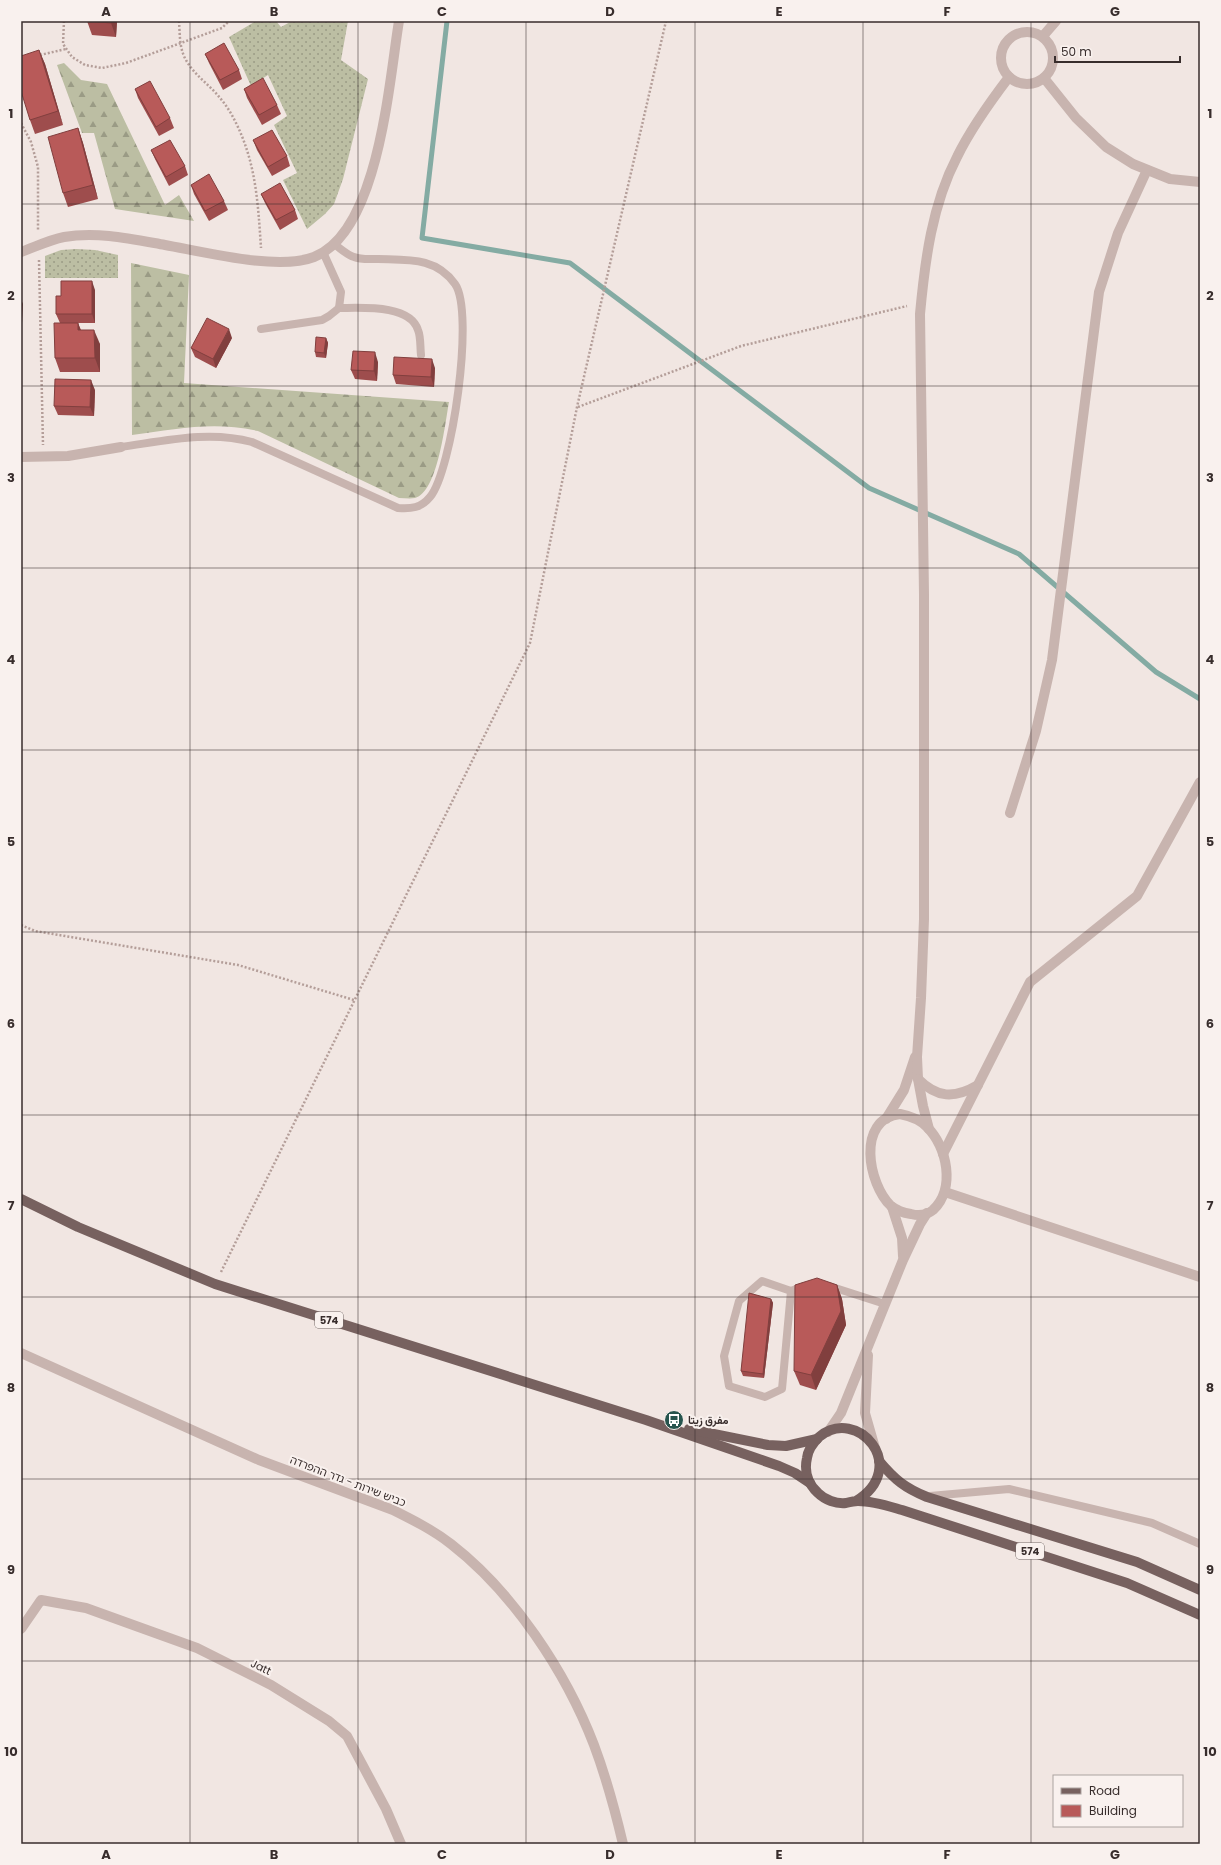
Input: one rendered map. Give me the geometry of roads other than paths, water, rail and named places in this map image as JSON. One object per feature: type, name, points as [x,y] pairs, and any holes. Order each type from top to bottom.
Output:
[{"type":"main road","name":"574","points":[[21,1199],[78,1227],[214,1284],[646,1420],[779,1466],[795,1473],[810,1483]]},
{"type":"main road","name":"574","points":[[646,1420],[768,1445],[786,1446],[817,1439],[835,1429],[847,1429],[859,1432],[869,1440],[876,1450],[879,1461],[879,1474],[874,1485],[867,1494],[856,1501]]},
{"type":"main road","name":"574","points":[[817,1439],[808,1453],[805,1465],[807,1478],[822,1497],[833,1502],[845,1503],[856,1501],[880,1504],[902,1510],[1127,1583],[1200,1615]]},
{"type":"main road","name":"574","points":[[879,1461],[894,1478],[904,1486],[927,1497],[1137,1562],[1200,1590]]},
{"type":"street","points":[[21,252],[63,237],[84,234],[102,235],[261,261],[296,260],[314,257],[323,252],[344,234],[358,209],[380,146],[399,21]]},
{"type":"street","points":[[1043,36],[1056,21]]},
{"type":"street","points":[[1031,31],[1043,36],[1051,46],[1054,54],[1050,72],[1036,83],[1027,84],[1018,82],[1009,77],[1003,67],[1001,54],[1008,39],[1023,32],[1031,31]]},
{"type":"street","points":[[828,1432],[840,1413],[903,1260],[920,1224],[927,1214],[939,1204],[945,1192],[947,1177],[943,1154],[929,1129],[923,1106],[918,1079],[917,1050],[924,919],[924,594],[920,342],[921,303],[932,228],[941,197],[957,157],[993,99],[1009,77]]},
{"type":"street","points":[[1044,78],[1076,118],[1106,147],[1147,170],[1170,179],[1200,182]]},
{"type":"street","points":[[1010,813],[1036,731],[1052,660],[1099,292],[1118,233],[1147,170]]},
{"type":"street","points":[[21,457],[43,457],[89,453],[121,447]]},
{"type":"street","points":[[943,1154],[1030,982],[1137,896],[1200,782]]},
{"type":"street","points":[[903,1260],[902,1238],[892,1207],[876,1185],[869,1158],[874,1135],[904,1090],[917,1050]]},
{"type":"street","points":[[918,1079],[927,1088],[941,1094],[960,1094],[978,1085]]},
{"type":"street","points":[[886,1119],[893,1115],[908,1116],[919,1120],[929,1129]]},
{"type":"street","points":[[945,1192],[1200,1277]]},
{"type":"street","points":[[892,1207],[913,1215],[927,1214]]},
{"type":"street","points":[[869,1345],[865,1413],[876,1450]]},
{"type":"street","name":"כביש שירות - גדר ההפרדה","points":[[21,1353],[259,1460],[393,1510],[414,1520],[450,1543],[478,1568],[502,1594],[530,1630],[561,1678],[594,1744],[608,1787],[623,1844]]},
{"type":"street","name":"Jatt","points":[[21,1629],[41,1600],[86,1608],[197,1648],[270,1684],[329,1721],[347,1736],[386,1809],[401,1844]]},
{"type":"lane","points":[[121,447],[195,437],[237,438],[252,442],[398,508],[414,509],[430,498],[439,483],[445,466],[457,403],[463,316],[456,286],[444,272],[427,262],[354,257],[334,244]]},
{"type":"lane","points":[[323,252],[341,292],[340,308]]},
{"type":"lane","points":[[261,329],[322,320],[340,308],[391,309],[406,315],[418,329],[422,354]]},
{"type":"lane","points":[[791,1291],[782,1389],[765,1397],[729,1386],[724,1356],[739,1301],[762,1281],[791,1291],[810,1284]]},
{"type":"lane","points":[[824,1284],[885,1304]]},
{"type":"lane","points":[[927,1497],[1009,1489],[1152,1523],[1200,1544]]},
{"type":"waterway","points":[[447,21],[422,238],[570,263],[869,488],[1019,554],[1156,672],[1200,699]]},
{"type":"place","name":"مفرق زيتا","points":[[674,1420]]}]
